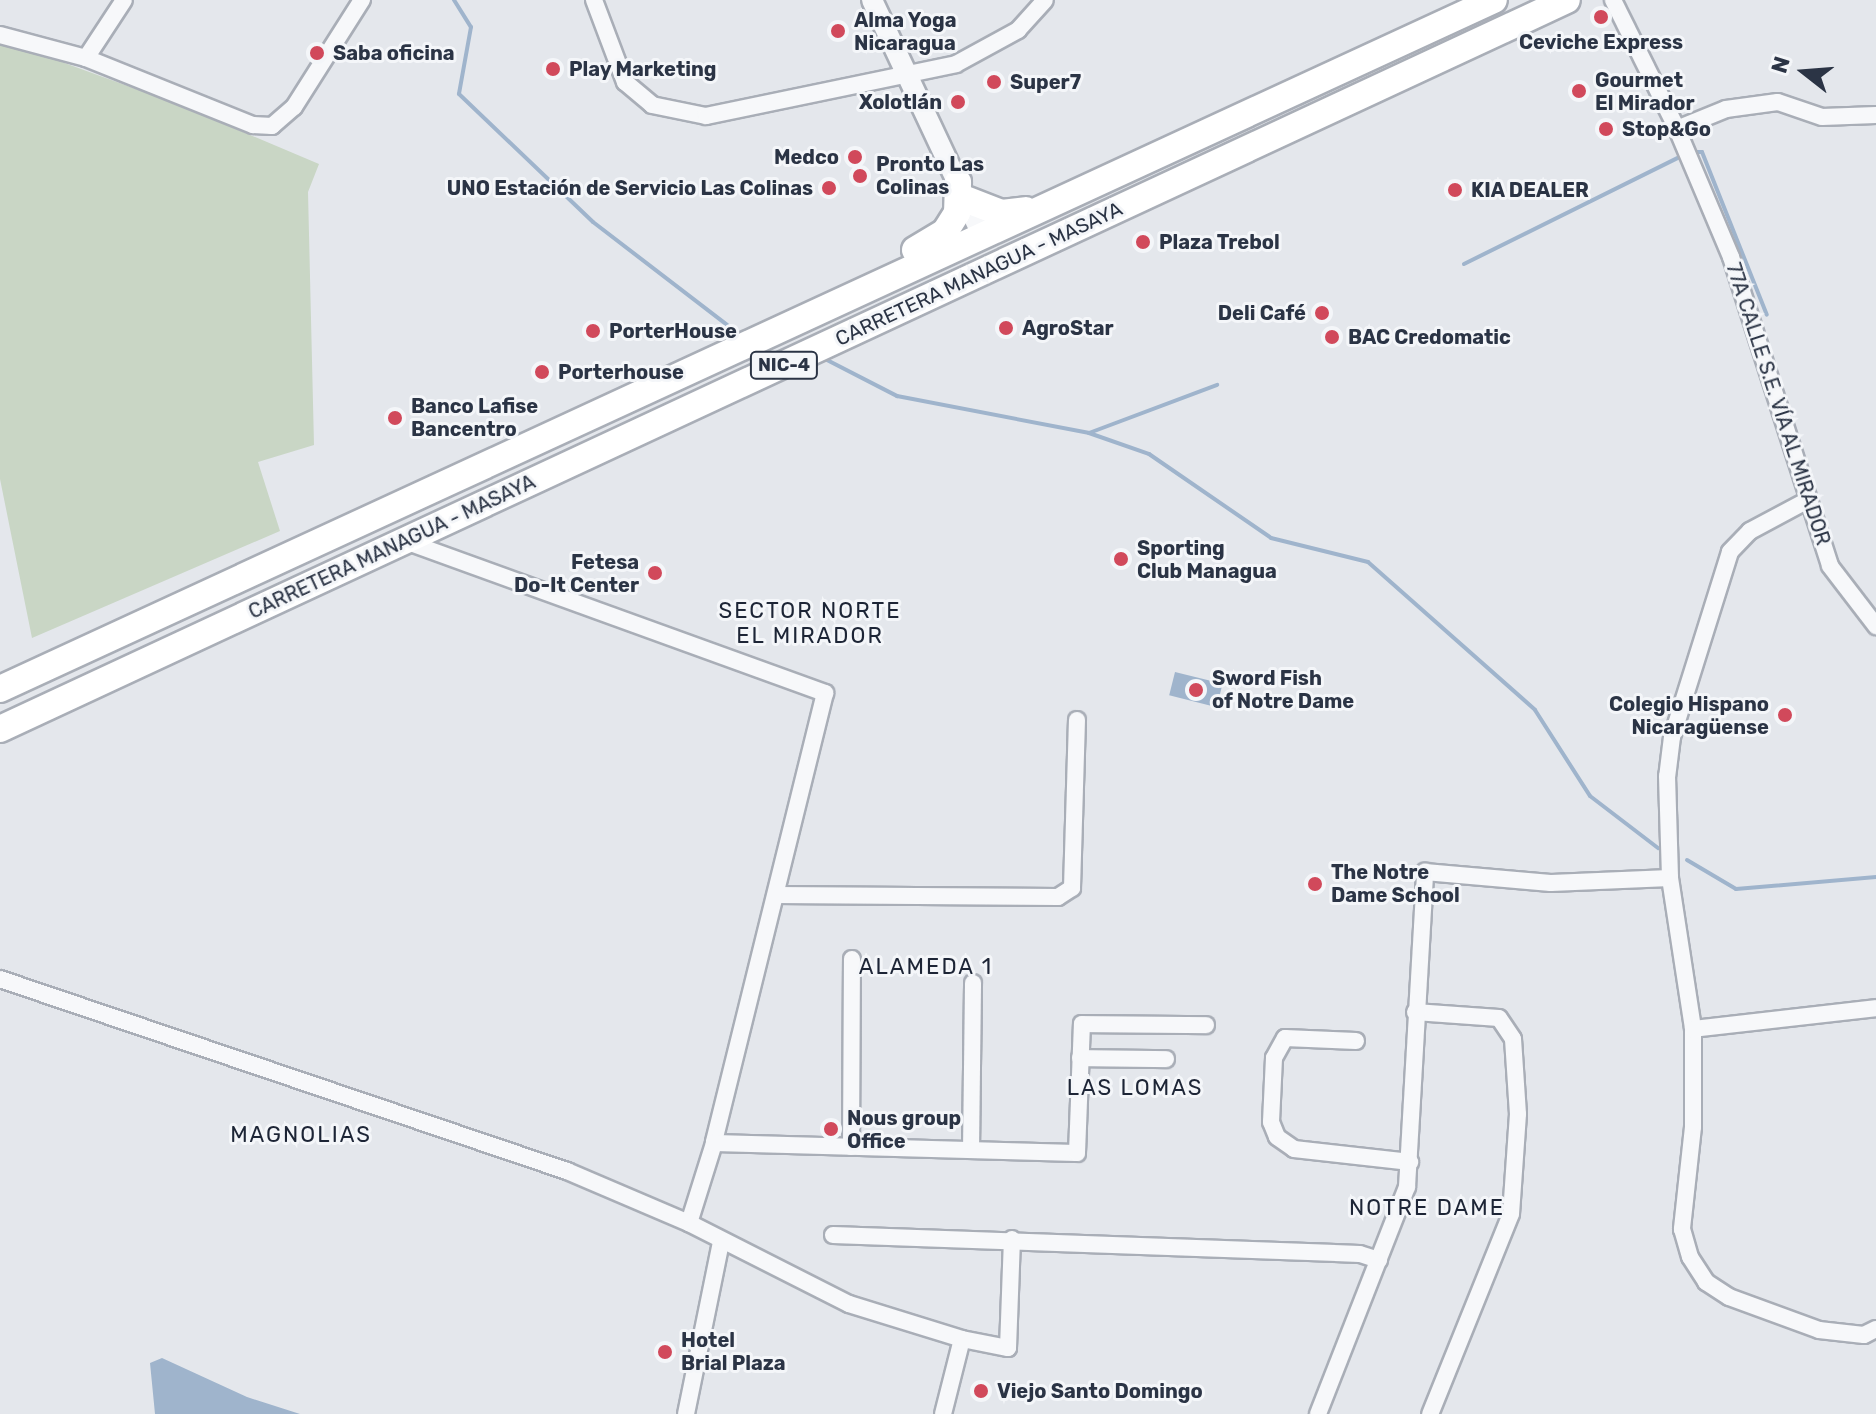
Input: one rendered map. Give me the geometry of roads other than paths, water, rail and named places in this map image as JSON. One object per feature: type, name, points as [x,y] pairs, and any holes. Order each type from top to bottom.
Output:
[{"type":"highway","name":"CARRETERA MANAGUA - MASAYA","points":[[0,689],[1037,208],[1486,4],[1534,0]]},
{"type":"highway","name":"CARRETERA MANAGUA - MASAYA","points":[[0,729],[1567,0]]},
{"type":"highway","points":[[879,282],[907,255],[945,232],[957,213],[962,190],[1002,213],[1037,208]]},
{"type":"highway","points":[[859,330],[880,307],[970,266],[980,254],[982,235],[1006,247],[1084,214],[1121,208]]},
{"type":"street","points":[[86,58],[124,0]]},
{"type":"street","points":[[0,35],[86,58],[253,125],[272,126],[294,107],[362,0]]},
{"type":"street","points":[[594,0],[625,82],[652,105],[673,113],[706,116],[956,64],[987,50],[1018,30],[1045,0]]},
{"type":"street","points":[[872,0],[982,235]]},
{"type":"street","name":"77A CALLE S.E. VÍA AL MIRADOR","points":[[1613,0],[1677,129],[1731,257],[1830,566],[1876,626]]},
{"type":"street","points":[[1677,129],[1726,109],[1778,102],[1822,117],[1876,115]]},
{"type":"street","points":[[1808,500],[1750,531],[1730,552],[1672,737],[1667,776],[1670,878],[1693,1029],[1693,1127],[1682,1202],[1690,1257],[1706,1282],[1729,1297],[1819,1330],[1864,1335],[1876,1329]]},
{"type":"street","points":[[405,541],[825,693],[714,1143],[689,1223]]},
{"type":"street","points":[[776,895],[1058,897],[1072,888],[1077,720]]},
{"type":"street","points":[[1318,1414],[1402,1207],[1410,1162],[1415,1012],[1425,872],[1551,883],[1670,878]]},
{"type":"street","points":[[851,1147],[852,959]]},
{"type":"street","points":[[0,979],[567,1171],[689,1223],[721,1242],[849,1304],[962,1339],[1008,1348],[1012,1239]]},
{"type":"street","points":[[971,1150],[973,983]]},
{"type":"street","points":[[1693,1029],[1876,1008]]},
{"type":"street","points":[[1415,1012],[1499,1018],[1513,1039],[1518,1114],[1511,1214],[1430,1414]]},
{"type":"street","points":[[714,1143],[1077,1153],[1082,1024],[1206,1025]]},
{"type":"street","points":[[1356,1041],[1285,1038],[1274,1058],[1271,1122],[1277,1137],[1294,1149],[1410,1162]]},
{"type":"street","points":[[1080,1058],[1166,1059]]},
{"type":"street","points":[[833,1235],[1012,1239],[1360,1254],[1379,1260]]},
{"type":"street","points":[[686,1414],[721,1242]]},
{"type":"street","points":[[948,1412],[962,1339]]},
{"type":"water","name":"Sword Fish of Notre Dame","points":[[1175,672],[1223,684],[1217,707],[1169,695]]},
{"type":"water","points":[[162,1358],[247,1397],[300,1414],[155,1414],[150,1363]]},
{"type":"waterway","points":[[454,0],[471,27],[459,94],[593,222],[727,325]]},
{"type":"waterway","points":[[1691,152],[1702,152],[1767,315]]},
{"type":"waterway","points":[[1464,264],[1684,155]]},
{"type":"waterway","points":[[827,360],[897,396],[1089,433],[1217,385]]},
{"type":"waterway","points":[[1089,433],[1149,454],[1271,538],[1368,562],[1535,710],[1590,796],[1658,848]]},
{"type":"waterway","points":[[1687,860],[1736,889],[1876,877]]},
{"type":"place","name":"Ceviche Express","points":[[1601,17]]},
{"type":"place","name":"Alma Yoga Nicaragua","points":[[838,31]]},
{"type":"place","name":"Saba oficina","points":[[317,53]]},
{"type":"place","name":"Play Marketing","points":[[553,69]]},
{"type":"place","name":"Super7","points":[[994,82]]},
{"type":"place","name":"Gourmet El Mirador","points":[[1579,91]]},
{"type":"place","name":"Xolotlán","points":[[958,102]]},
{"type":"place","name":"Stop&Go","points":[[1606,129]]},
{"type":"place","name":"Medco","points":[[855,157]]},
{"type":"place","name":"Pronto Las Colinas","points":[[860,176]]},
{"type":"place","name":"UNO Estación de Servicio Las Colinas","points":[[829,188]]},
{"type":"place","name":"KIA DEALER","points":[[1455,190]]},
{"type":"place","name":"Plaza Trebol","points":[[1143,242]]},
{"type":"place","name":"Deli Café","points":[[1322,313]]},
{"type":"place","name":"AgroStar","points":[[1006,328]]},
{"type":"place","name":"PorterHouse","points":[[593,331]]},
{"type":"place","name":"BAC Credomatic","points":[[1332,337]]},
{"type":"place","name":"Porterhouse","points":[[542,372]]},
{"type":"place","name":"Banco Lafise Bancentro","points":[[395,418]]},
{"type":"place","name":"Sporting Club Managua","points":[[1121,559]]},
{"type":"place","name":"Fetesa Do-It Center","points":[[655,573]]},
{"type":"place","name":"Sword Fish of Notre Dame","points":[[1196,690]]},
{"type":"place","name":"Colegio Hispano Nicaragüense","points":[[1785,715]]},
{"type":"place","name":"The Notre Dame School","points":[[1315,884]]},
{"type":"place","name":"Nous group Office","points":[[831,1129]]},
{"type":"place","name":"Hotel Brial Plaza","points":[[665,1352]]},
{"type":"place","name":"Viejo Santo Domingo","points":[[981,1391]]},
{"type":"district","name":"SECTOR NORTE EL MIRADOR","points":[[810,622]]},
{"type":"district","name":"ALAMEDA 1","points":[[926,967]]},
{"type":"district","name":"LAS LOMAS","points":[[1135,1088]]},
{"type":"district","name":"MAGNOLIAS","points":[[301,1135]]},
{"type":"district","name":"NOTRE DAME","points":[[1427,1208]]}]
